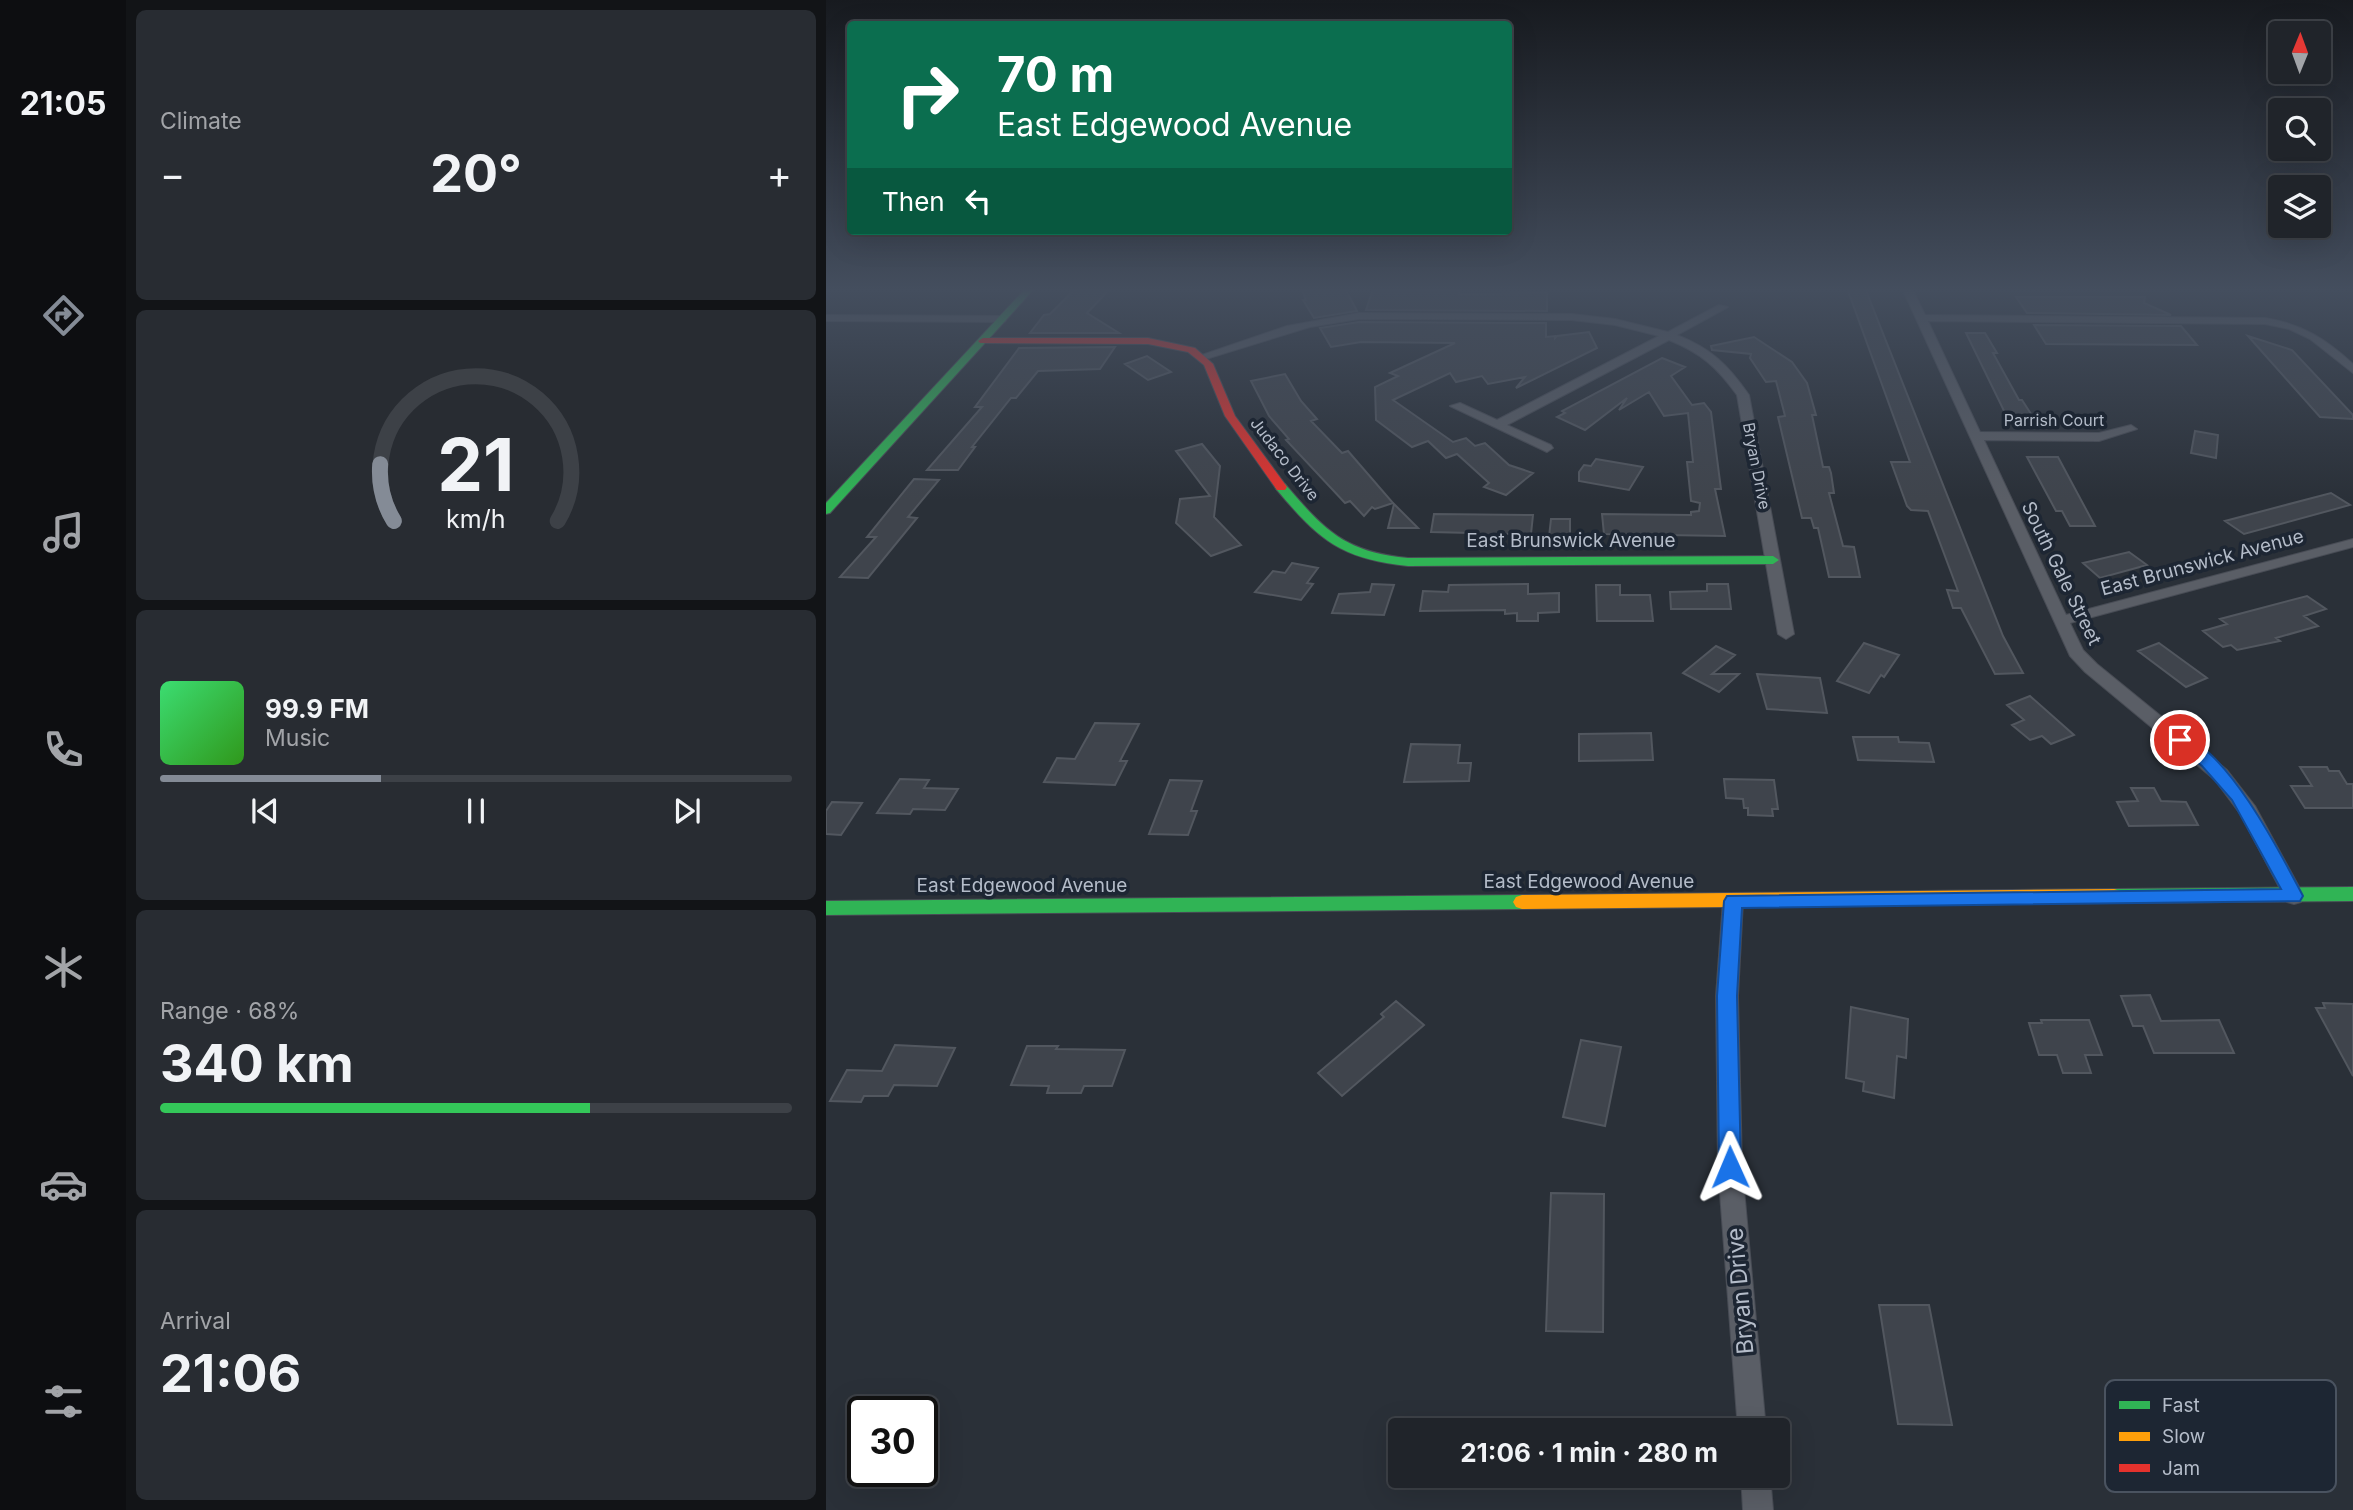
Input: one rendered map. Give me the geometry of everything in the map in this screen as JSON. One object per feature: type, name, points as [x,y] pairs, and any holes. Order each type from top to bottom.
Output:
[{"type":"street","points":[[826,510],[967,358]]},
{"type":"street","name":"Judaco Drive","points":[[1203,358],[1231,418],[1289,495],[1335,543],[1369,557]]},
{"type":"street","points":[[1498,425],[1626,358]]},
{"type":"street","name":"Bryan Drive","points":[[1711,358],[1732,377],[1742,392],[1786,634]]},
{"type":"street","name":"South Gale Street","points":[[1939,358],[2072,645],[2084,661],[2201,756],[2233,789],[2248,811],[2294,896]]},
{"type":"street","points":[[1456,406],[1547,448]]},
{"type":"street","name":"Parrish Court","points":[[1975,436],[2099,438],[2131,429]]},
{"type":"street","name":"East Brunswick Avenue","points":[[2061,621],[2353,543]]},
{"type":"street","name":"East Brunswick Avenue","points":[[1369,557],[1399,562],[1773,560]]},
{"type":"street","name":"East Edgewood Avenue","points":[[826,908],[2353,894]]},
{"type":"street","name":"Bryan Drive","points":[[1733,901],[1727,996],[1730,1167],[1751,1418]]},
{"type":"street","points":[[1756,1488],[1758,1510]]},
{"type":"building","points":[[1011,358],[1107,358],[1100,369],[1038,371],[1016,398],[1011,398],[972,447],[975,447],[958,470],[927,470],[982,407],[975,407]]},
{"type":"building","points":[[1140,358],[1151,358],[1171,372],[1148,380],[1125,364]]},
{"type":"building","points":[[1421,358],[1576,358],[1516,388],[1525,377],[1488,384],[1482,376],[1456,382],[1450,373],[1393,400],[1453,442],[1466,438],[1475,446],[1485,443],[1509,465],[1533,473],[1506,495],[1484,487],[1489,483],[1457,454],[1446,458],[1428,441],[1412,447],[1376,420],[1375,387],[1398,376],[1390,373]]},
{"type":"building","points":[[1661,358],[1685,367],[1671,376],[1692,405],[1704,403],[1711,412],[1721,489],[1715,489],[1725,536],[1604,534],[1602,514],[1691,515],[1691,512],[1699,511],[1700,503],[1691,501],[1687,462],[1693,462],[1688,413],[1664,416],[1649,392],[1619,410],[1627,398],[1585,430],[1557,417],[1565,413],[1562,411]]},
{"type":"building","points":[[1750,358],[1787,358],[1807,383],[1816,415],[1812,415],[1823,467],[1829,467],[1831,473],[1834,493],[1829,493],[1843,546],[1854,547],[1860,577],[1829,577],[1818,528],[1814,528],[1811,518],[1802,518],[1778,417],[1785,416],[1776,381],[1766,382]]},
{"type":"building","points":[[1873,358],[1893,358],[2003,636],[2023,673],[1995,674],[1961,608],[1953,608],[1947,590],[1958,591],[1928,511],[1911,510],[1907,506],[1891,462],[1910,462]]},
{"type":"building","points":[[1978,358],[1996,358],[2019,400],[2022,400],[2033,417],[2007,417]]},
{"type":"building","points":[[2268,358],[2300,358],[2353,415],[2353,419],[2320,417]]},
{"type":"building","points":[[1285,374],[1301,401],[1317,419],[1311,421],[1342,453],[1348,451],[1393,503],[1375,509],[1372,507],[1364,516],[1350,501],[1345,503],[1286,440],[1289,439],[1269,416],[1251,381]]},
{"type":"building","points":[[2195,431],[2218,435],[2216,458],[2191,453]]},
{"type":"building","points":[[1202,444],[1220,466],[1214,517],[1241,545],[1211,556],[1176,523],[1180,499],[1210,496],[1176,451]]},
{"type":"building","points":[[2027,457],[2058,457],[2095,526],[2070,526],[2062,511],[2056,511]]},
{"type":"building","points":[[1596,459],[1643,467],[1629,490],[1579,481],[1579,472],[1584,465],[1591,466]]},
{"type":"building","points":[[914,479],[939,480],[908,517],[917,518],[868,578],[840,577],[876,537],[867,537]]},
{"type":"building","points":[[2331,493],[2350,505],[2244,534],[2225,521]]},
{"type":"building","points":[[1394,504],[1418,528],[1388,528]]},
{"type":"building","points":[[1434,514],[1533,515],[1531,534],[1497,534],[1496,538],[1472,538],[1472,533],[1431,532]]},
{"type":"building","points":[[1551,519],[1570,519],[1570,537],[1549,537]]},
{"type":"building","points":[[2129,552],[2147,565],[2100,578],[2083,563]]},
{"type":"building","points":[[1292,563],[1318,568],[1307,583],[1313,584],[1301,600],[1255,592],[1273,571],[1285,573]]},
{"type":"building","points":[[1372,584],[1394,585],[1384,615],[1332,613],[1339,594],[1370,592]]},
{"type":"building","points":[[1528,584],[1528,594],[1559,593],[1559,612],[1538,613],[1538,621],[1517,621],[1517,613],[1505,614],[1505,610],[1420,611],[1423,591],[1448,592],[1449,585]]},
{"type":"building","points":[[1707,584],[1728,584],[1731,609],[1671,609],[1670,592],[1707,591]]},
{"type":"building","points":[[1596,585],[1620,585],[1620,595],[1650,595],[1653,621],[1597,621]]},
{"type":"building","points":[[2307,596],[2326,609],[2304,616],[2318,626],[2276,638],[2280,641],[2237,650],[2231,645],[2223,647],[2203,631],[2227,624],[2220,619]]},
{"type":"building","points":[[1864,643],[1899,655],[1869,693],[1837,681]]},
{"type":"building","points":[[2159,643],[2207,678],[2186,687],[2138,651]]},
{"type":"building","points":[[1716,646],[1735,655],[1712,674],[1739,674],[1719,692],[1683,673]]},
{"type":"building","points":[[1757,674],[1820,678],[1827,713],[1767,709]]},
{"type":"building","points":[[2030,696],[2074,735],[2051,744],[2042,736],[2030,740],[2012,725],[2024,720],[2007,705]]},
{"type":"building","points":[[1095,723],[1139,724],[1120,761],[1127,761],[1115,785],[1044,782],[1057,758],[1075,759]]},
{"type":"building","points":[[1651,733],[1653,760],[1579,761],[1579,734]]},
{"type":"building","points":[[1853,737],[1898,737],[1899,742],[1929,743],[1934,762],[1858,760]]},
{"type":"building","points":[[1411,744],[1460,745],[1458,763],[1471,763],[1469,781],[1404,782]]},
{"type":"building","points":[[2300,767],[2327,767],[2329,771],[2339,771],[2347,784],[2353,784],[2353,808],[2305,808],[2291,786],[2312,786]]},
{"type":"building","points":[[900,779],[929,780],[924,788],[958,789],[945,810],[913,809],[910,814],[877,813]]},
{"type":"building","points":[[1724,779],[1774,780],[1778,809],[1772,809],[1773,816],[1748,815],[1743,799],[1726,798]]},
{"type":"building","points":[[1170,780],[1202,781],[1191,811],[1197,811],[1188,835],[1149,834]]},
{"type":"building","points":[[2131,788],[2154,788],[2161,801],[2186,802],[2198,825],[2129,826],[2117,802],[2138,801]]},
{"type":"building","points":[[832,802],[862,803],[841,835],[826,834],[826,811]]},
{"type":"building","points":[[2150,995],[2161,1021],[2219,1020],[2234,1053],[2154,1053],[2143,1026],[2133,1026],[2121,996]]},
{"type":"building","points":[[1396,1001],[1424,1025],[1342,1096],[1318,1073],[1384,1017],[1381,1014]]},
{"type":"building","points":[[2323,1003],[2353,1004],[2353,1076],[2316,1008],[2325,1008]]},
{"type":"building","points":[[1851,1007],[1908,1019],[1906,1058],[1897,1056],[1894,1098],[1863,1091],[1864,1082],[1846,1078]]},
{"type":"building","points":[[2041,1020],[2089,1020],[2102,1055],[2085,1055],[2091,1073],[2063,1073],[2057,1055],[2039,1055],[2029,1023],[2042,1023]]},
{"type":"building","points":[[1581,1040],[1621,1047],[1605,1126],[1563,1117]]},
{"type":"building","points":[[895,1045],[955,1048],[937,1086],[894,1085],[888,1096],[864,1096],[861,1102],[830,1101],[847,1070],[882,1071]]},
{"type":"building","points":[[1027,1046],[1125,1050],[1112,1086],[1084,1086],[1081,1093],[1047,1093],[1049,1086],[1011,1085]]},
{"type":"building","points":[[1551,1193],[1604,1194],[1603,1332],[1546,1331]]},
{"type":"building","points":[[1879,1305],[1929,1305],[1952,1425],[1898,1424]]},
{"type":"traffic: fast","points":[[826,510],[966,358]]},
{"type":"traffic: fast","points":[[1281,487],[1309,519],[1335,541],[1350,549],[1385,560],[1773,560]]},
{"type":"traffic: fast","points":[[2114,896],[2353,894]]},
{"type":"traffic: fast","points":[[826,908],[1522,902]]},
{"type":"traffic: slow","points":[[1522,902],[2114,896]]},
{"type":"traffic: jam","points":[[1201,358],[1208,364],[1230,416],[1281,487]]},
{"type":"route","points":[[1730,1167],[1727,996],[1733,901],[2294,896],[2238,796],[2208,762],[2180,740]]}]
